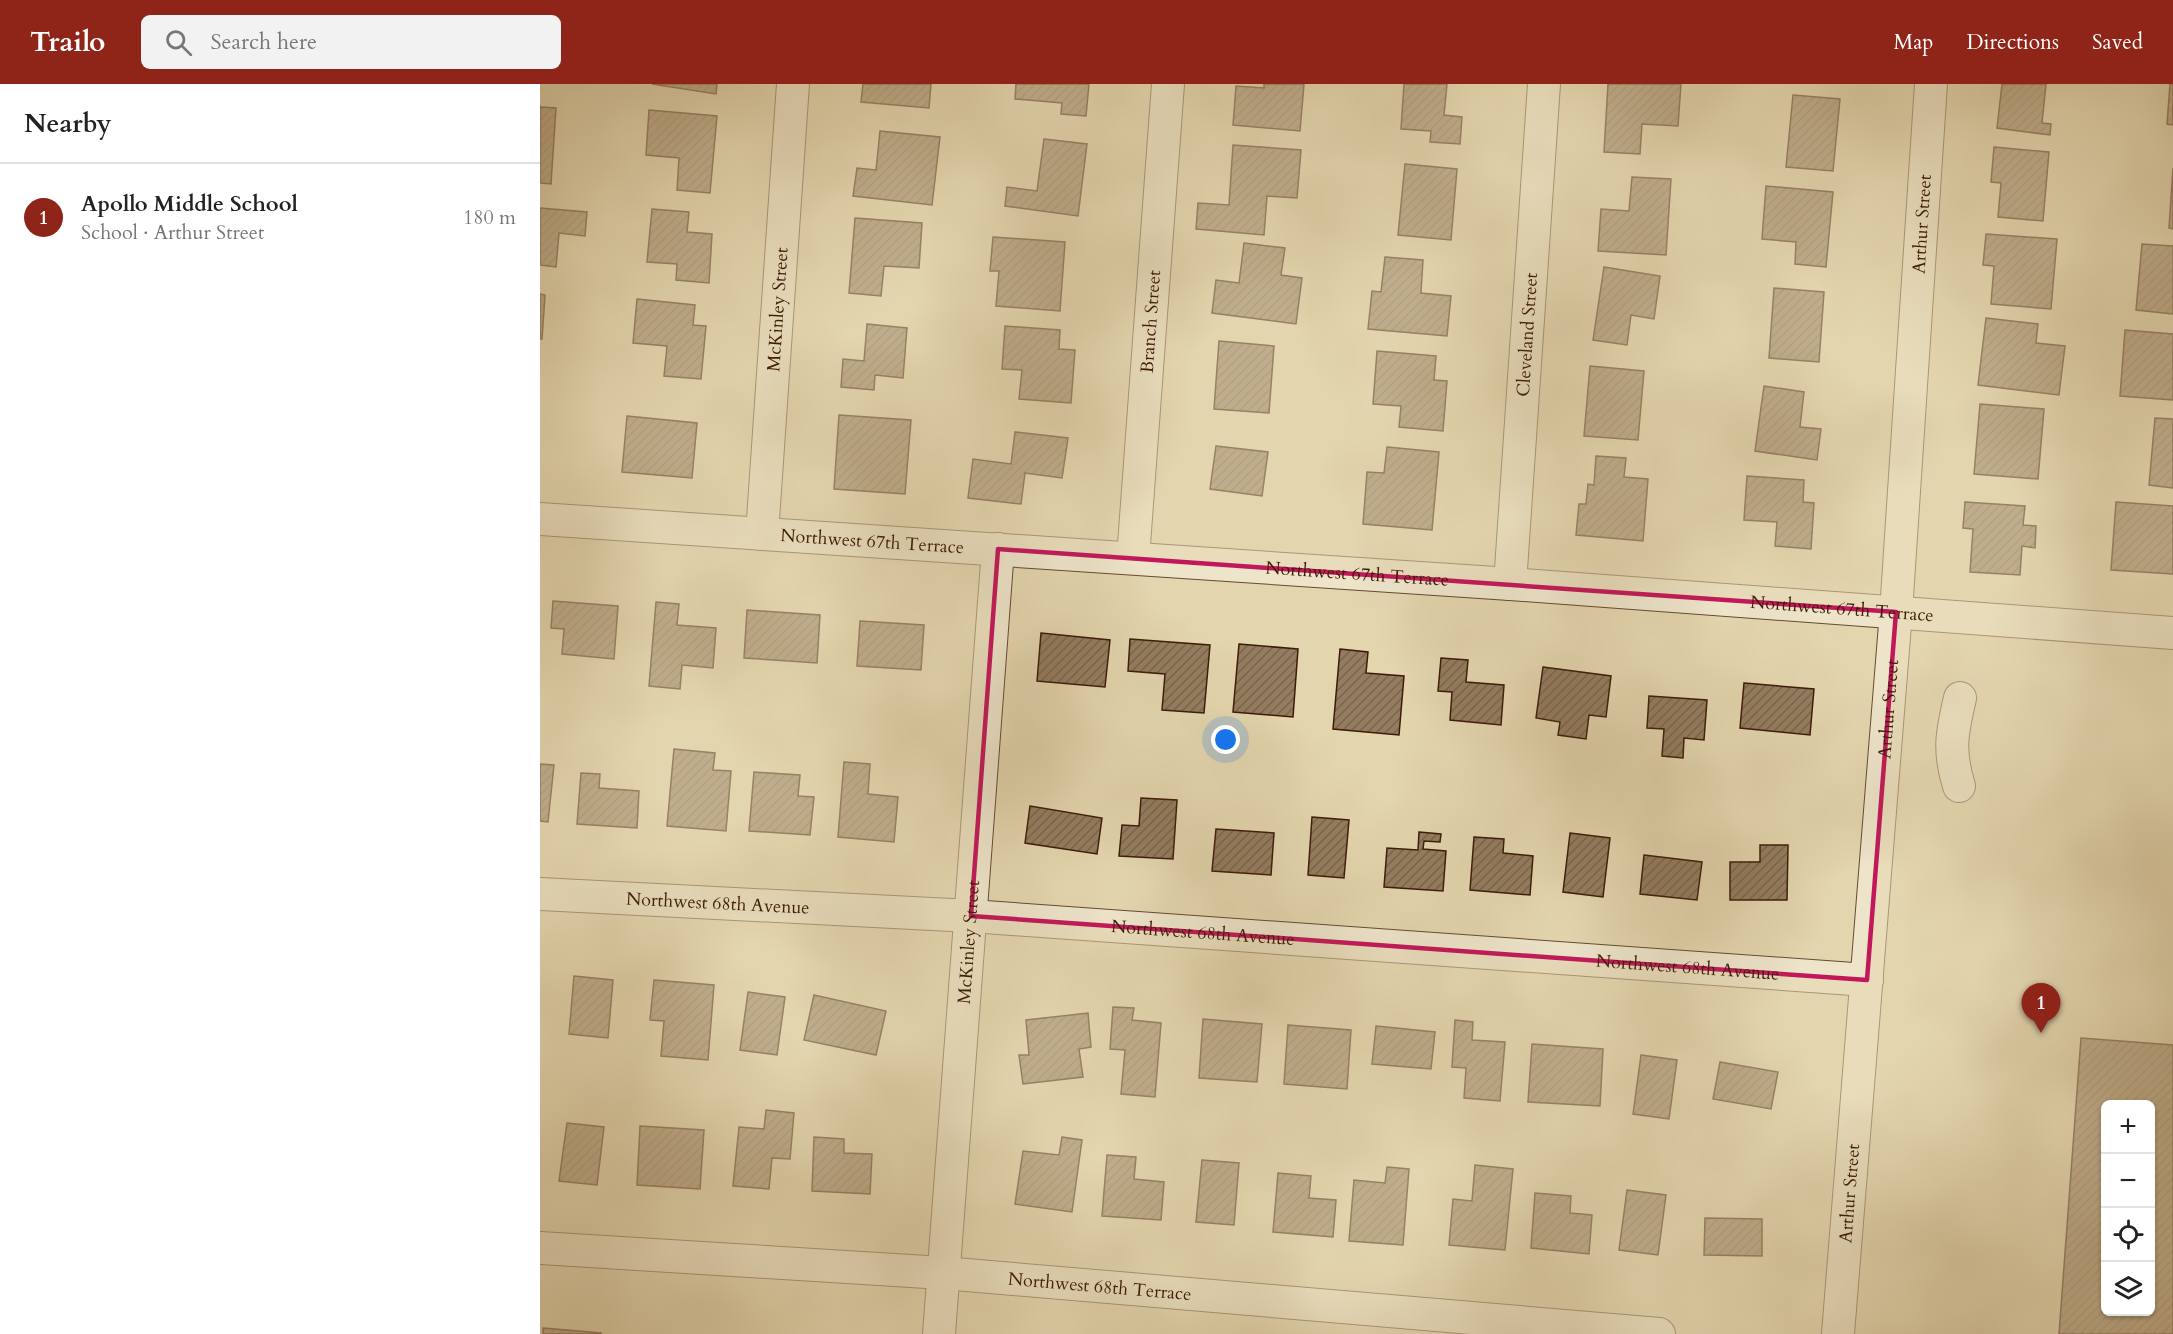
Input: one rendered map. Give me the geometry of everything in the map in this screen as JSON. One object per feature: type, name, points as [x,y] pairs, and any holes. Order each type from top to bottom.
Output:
[{"type":"street","name":"McKinley Street","points":[[762,534],[793,84]]},
{"type":"street","name":"Branch Street","points":[[1133,558],[1168,84]]},
{"type":"street","name":"Cleveland Street","points":[[1510,584],[1544,84]]},
{"type":"street","name":"Arthur Street","points":[[1838,1334],[1896,612],[1931,84]]},
{"type":"street","name":"Northwest 67th Terrace","points":[[540,519],[1510,584],[2173,633]]},
{"type":"street","name":"McKinley Street","points":[[939,1334],[998,549]]},
{"type":"street","points":[[1959,786],[1951,763],[1951,738],[1960,698]]},
{"type":"street","name":"Northwest 68th Avenue","points":[[540,894],[971,916],[1867,980]]},
{"type":"street","name":"Northwest 68th Terrace","points":[[540,1248],[943,1273],[1659,1334]]},
{"type":"highlighted area","points":[[998,549],[1896,612],[1867,980],[971,916]]},
{"type":"building","points":[[652,84],[717,84],[716,94]]},
{"type":"building","points":[[863,84],[931,84],[929,108],[861,102]]},
{"type":"building","points":[[1016,84],[1089,84],[1086,116],[1061,114],[1062,103],[1015,99]]},
{"type":"building","points":[[1264,84],[1304,84],[1300,131],[1233,125],[1236,86],[1264,88]]},
{"type":"building","points":[[1404,84],[1447,84],[1444,115],[1462,117],[1460,144],[1430,142],[1431,131],[1401,129]]},
{"type":"building","points":[[1608,84],[1681,84],[1678,126],[1642,124],[1640,154],[1604,152]]},
{"type":"building","points":[[2002,84],[2046,84],[2042,123],[2051,124],[2050,135],[1997,128]]},
{"type":"building","points":[[2170,84],[2173,84],[2173,125],[2167,124]]},
{"type":"building","points":[[1793,95],[1840,99],[1833,171],[1786,167]]},
{"type":"building","points":[[540,107],[556,108],[551,184],[540,183]]},
{"type":"building","points":[[649,110],[717,116],[710,193],[677,190],[679,158],[646,155]]},
{"type":"building","points":[[880,131],[940,137],[932,205],[853,196],[857,168],[876,170]]},
{"type":"building","points":[[1044,139],[1087,144],[1078,216],[1005,206],[1007,187],[1037,191]]},
{"type":"building","points":[[1233,145],[1301,150],[1297,198],[1267,196],[1264,235],[1196,229],[1198,203],[1229,205]]},
{"type":"building","points":[[1994,147],[2049,152],[2043,221],[1998,217],[2001,183],[1991,182]]},
{"type":"building","points":[[1405,164],[1457,169],[1451,240],[1398,235]]},
{"type":"building","points":[[2173,168],[2173,229],[2169,228]]},
{"type":"building","points":[[1632,177],[1671,179],[1666,255],[1598,251],[1601,209],[1629,211]]},
{"type":"building","points":[[1766,186],[1833,192],[1826,267],[1795,264],[1796,242],[1762,239]]},
{"type":"building","points":[[540,208],[587,212],[585,236],[559,233],[556,267],[540,265]]},
{"type":"building","points":[[652,209],[689,212],[687,232],[712,234],[709,283],[676,280],[677,264],[647,262]]},
{"type":"building","points":[[855,218],[922,223],[919,268],[884,266],[881,296],[849,293]]},
{"type":"building","points":[[1986,234],[2057,239],[2051,309],[1991,304],[1994,266],[1983,265]]},
{"type":"building","points":[[993,237],[1065,242],[1060,311],[996,306],[999,271],[990,271]]},
{"type":"building","points":[[1244,243],[1285,248],[1281,275],[1302,278],[1296,324],[1212,313],[1216,280],[1239,283]]},
{"type":"building","points":[[2142,244],[2173,246],[2173,314],[2136,310]]},
{"type":"building","points":[[1385,257],[1423,260],[1421,293],[1451,296],[1447,336],[1368,329],[1372,291],[1381,292]]},
{"type":"building","points":[[1604,267],[1660,276],[1654,319],[1631,315],[1627,345],[1593,340]]},
{"type":"building","points":[[1774,288],[1824,292],[1819,362],[1769,358]]},
{"type":"building","points":[[540,294],[545,295],[542,339],[540,339]]},
{"type":"building","points":[[637,299],[695,305],[693,325],[706,326],[701,379],[664,376],[667,346],[633,343]]},
{"type":"building","points":[[1986,318],[2038,324],[2036,343],[2065,346],[2059,395],[1978,385]]},
{"type":"building","points":[[867,324],[907,328],[903,378],[875,375],[874,390],[841,387],[843,359],[864,361]]},
{"type":"building","points":[[1005,326],[1060,330],[1059,349],[1075,350],[1071,403],[1019,399],[1022,370],[1002,369]]},
{"type":"building","points":[[2125,330],[2173,334],[2173,400],[2120,396]]},
{"type":"building","points":[[1219,341],[1274,346],[1269,413],[1214,409]]},
{"type":"building","points":[[1377,351],[1436,356],[1434,380],[1447,381],[1443,431],[1399,427],[1401,406],[1373,404]]},
{"type":"building","points":[[1590,366],[1644,371],[1638,440],[1584,436]]},
{"type":"building","points":[[1764,386],[1804,392],[1800,427],[1821,429],[1817,460],[1755,451]]},
{"type":"building","points":[[1980,404],[2044,409],[2038,479],[1974,474]]},
{"type":"building","points":[[839,415],[911,420],[905,494],[834,489]]},
{"type":"building","points":[[627,416],[697,423],[692,478],[622,472]]},
{"type":"building","points":[[2155,418],[2173,419],[2173,488],[2149,485]]},
{"type":"building","points":[[1015,432],[1068,438],[1062,478],[1025,473],[1021,504],[968,498],[973,459],[1011,464]]},
{"type":"building","points":[[1216,446],[1268,452],[1262,496],[1210,489]]},
{"type":"building","points":[[1387,447],[1439,452],[1432,530],[1363,524],[1367,472],[1384,473]]},
{"type":"building","points":[[1596,456],[1626,458],[1624,477],[1648,479],[1643,541],[1576,535],[1579,504],[1586,504],[1588,484],[1594,485]]},
{"type":"building","points":[[1747,476],[1804,480],[1803,502],[1814,503],[1811,549],[1775,546],[1777,522],[1744,520]]},
{"type":"building","points":[[1965,502],[2025,506],[2023,525],[2036,526],[2035,548],[2022,546],[2020,575],[1970,572],[1973,529],[1963,528]]},
{"type":"building","points":[[2116,502],[2173,506],[2173,574],[2111,570]]},
{"type":"building","points":[[553,601],[618,606],[614,659],[562,654],[564,629],[551,628]]},
{"type":"building","points":[[656,602],[679,604],[677,625],[716,628],[713,668],[682,665],[680,689],[649,686]]},
{"type":"building","points":[[747,610],[820,615],[817,663],[744,658]]},
{"type":"building","points":[[860,621],[924,625],[921,670],[857,666]]},
{"type":"building","points":[[1041,633],[1110,640],[1105,687],[1037,681]]},
{"type":"building","points":[[1130,639],[1210,645],[1204,713],[1162,710],[1165,674],[1128,671]]},
{"type":"building","points":[[1239,644],[1298,649],[1293,717],[1233,712]]},
{"type":"building","points":[[1340,649],[1368,652],[1366,673],[1404,676],[1399,735],[1333,729]]},
{"type":"building","points":[[1441,658],[1468,660],[1466,682],[1504,685],[1501,725],[1450,720],[1452,692],[1438,691]]},
{"type":"building","points":[[1543,667],[1611,676],[1606,717],[1589,715],[1586,739],[1558,735],[1560,722],[1536,718]]},
{"type":"building","points":[[1744,683],[1814,689],[1810,735],[1740,728]]},
{"type":"building","points":[[1649,696],[1707,700],[1704,740],[1684,738],[1683,758],[1662,756],[1664,729],[1647,728]]},
{"type":"building","points":[[674,749],[715,753],[713,770],[731,771],[726,831],[667,826]]},
{"type":"building","points":[[844,762],[870,764],[868,794],[898,797],[894,842],[838,837]]},
{"type":"building","points":[[540,764],[554,765],[548,822],[540,821]]},
{"type":"building","points":[[754,772],[800,775],[798,796],[814,797],[810,835],[749,831]]},
{"type":"building","points":[[581,773],[600,774],[599,788],[639,791],[637,828],[577,824]]},
{"type":"building","points":[[1141,798],[1177,800],[1173,859],[1119,856],[1122,825],[1139,826]]},
{"type":"building","points":[[1030,806],[1102,818],[1097,854],[1025,843]]},
{"type":"building","points":[[1312,817],[1349,820],[1344,878],[1308,875]]},
{"type":"building","points":[[1216,829],[1274,833],[1271,875],[1212,871]]},
{"type":"building","points":[[1419,832],[1441,834],[1440,842],[1424,841],[1423,849],[1446,851],[1443,891],[1384,887],[1387,848],[1418,850]]},
{"type":"building","points":[[1570,833],[1610,838],[1603,897],[1563,892]]},
{"type":"building","points":[[1474,837],[1504,839],[1503,853],[1533,856],[1530,895],[1470,890]]},
{"type":"building","points":[[1760,845],[1788,845],[1787,900],[1730,900],[1730,862],[1760,862]]},
{"type":"building","points":[[1644,855],[1702,862],[1697,900],[1640,894]]},
{"type":"building","points":[[574,976],[613,980],[608,1038],[569,1034]]},
{"type":"building","points":[[654,980],[714,985],[708,1060],[661,1056],[664,1021],[650,1020]]},
{"type":"building","points":[[748,992],[785,997],[777,1055],[740,1050]]},
{"type":"building","points":[[814,995],[886,1011],[876,1055],[804,1040]]},
{"type":"building","points":[[1113,1007],[1134,1008],[1132,1020],[1161,1023],[1155,1097],[1121,1094],[1125,1050],[1110,1049]]},
{"type":"building","points":[[1088,1013],[1091,1047],[1079,1049],[1083,1077],[1023,1084],[1019,1055],[1029,1055],[1026,1020]]},
{"type":"building","points":[[1203,1019],[1262,1024],[1257,1082],[1199,1078]]},
{"type":"building","points":[[1455,1020],[1473,1022],[1472,1040],[1505,1042],[1500,1101],[1464,1098],[1466,1068],[1452,1067]]},
{"type":"building","points":[[1288,1025],[1351,1030],[1347,1089],[1284,1084]]},
{"type":"building","points":[[1376,1026],[1435,1032],[1431,1069],[1372,1064]]},
{"type":"building","points":[[2081,1038],[2173,1045],[2173,1334],[2059,1334]]},
{"type":"building","points":[[1532,1044],[1603,1049],[1600,1106],[1528,1102]]},
{"type":"building","points":[[1641,1055],[1677,1060],[1669,1119],[1633,1114]]},
{"type":"building","points":[[1720,1062],[1778,1072],[1771,1109],[1713,1099]]},
{"type":"building","points":[[766,1110],[794,1113],[790,1159],[772,1158],[769,1189],[733,1186],[739,1127],[764,1129]]},
{"type":"building","points":[[567,1123],[604,1127],[597,1185],[559,1181]]},
{"type":"building","points":[[640,1126],[704,1130],[700,1189],[637,1185]]},
{"type":"building","points":[[814,1137],[844,1139],[844,1153],[872,1154],[870,1194],[812,1191]]},
{"type":"building","points":[[1062,1137],[1082,1140],[1072,1212],[1015,1204],[1023,1151],[1059,1155]]},
{"type":"building","points":[[1107,1155],[1136,1157],[1134,1179],[1164,1182],[1161,1220],[1102,1216]]},
{"type":"building","points":[[1202,1160],[1239,1163],[1234,1225],[1196,1222]]},
{"type":"building","points":[[1475,1165],[1513,1169],[1505,1250],[1449,1245],[1453,1199],[1472,1201]]},
{"type":"building","points":[[1387,1167],[1409,1169],[1403,1245],[1349,1241],[1354,1180],[1385,1183]]},
{"type":"building","points":[[1278,1173],[1311,1176],[1309,1198],[1336,1200],[1333,1237],[1273,1232]]},
{"type":"building","points":[[1627,1190],[1666,1195],[1658,1255],[1619,1250]]},
{"type":"building","points":[[1535,1193],[1571,1196],[1570,1213],[1592,1215],[1589,1254],[1531,1248]]},
{"type":"building","points":[[1705,1218],[1762,1219],[1762,1256],[1704,1255]]},
{"type":"building","points":[[543,1328],[601,1333],[601,1334],[543,1334]]},
{"type":"place","name":"Apollo Middle School","points":[[2041,1033]]}]
